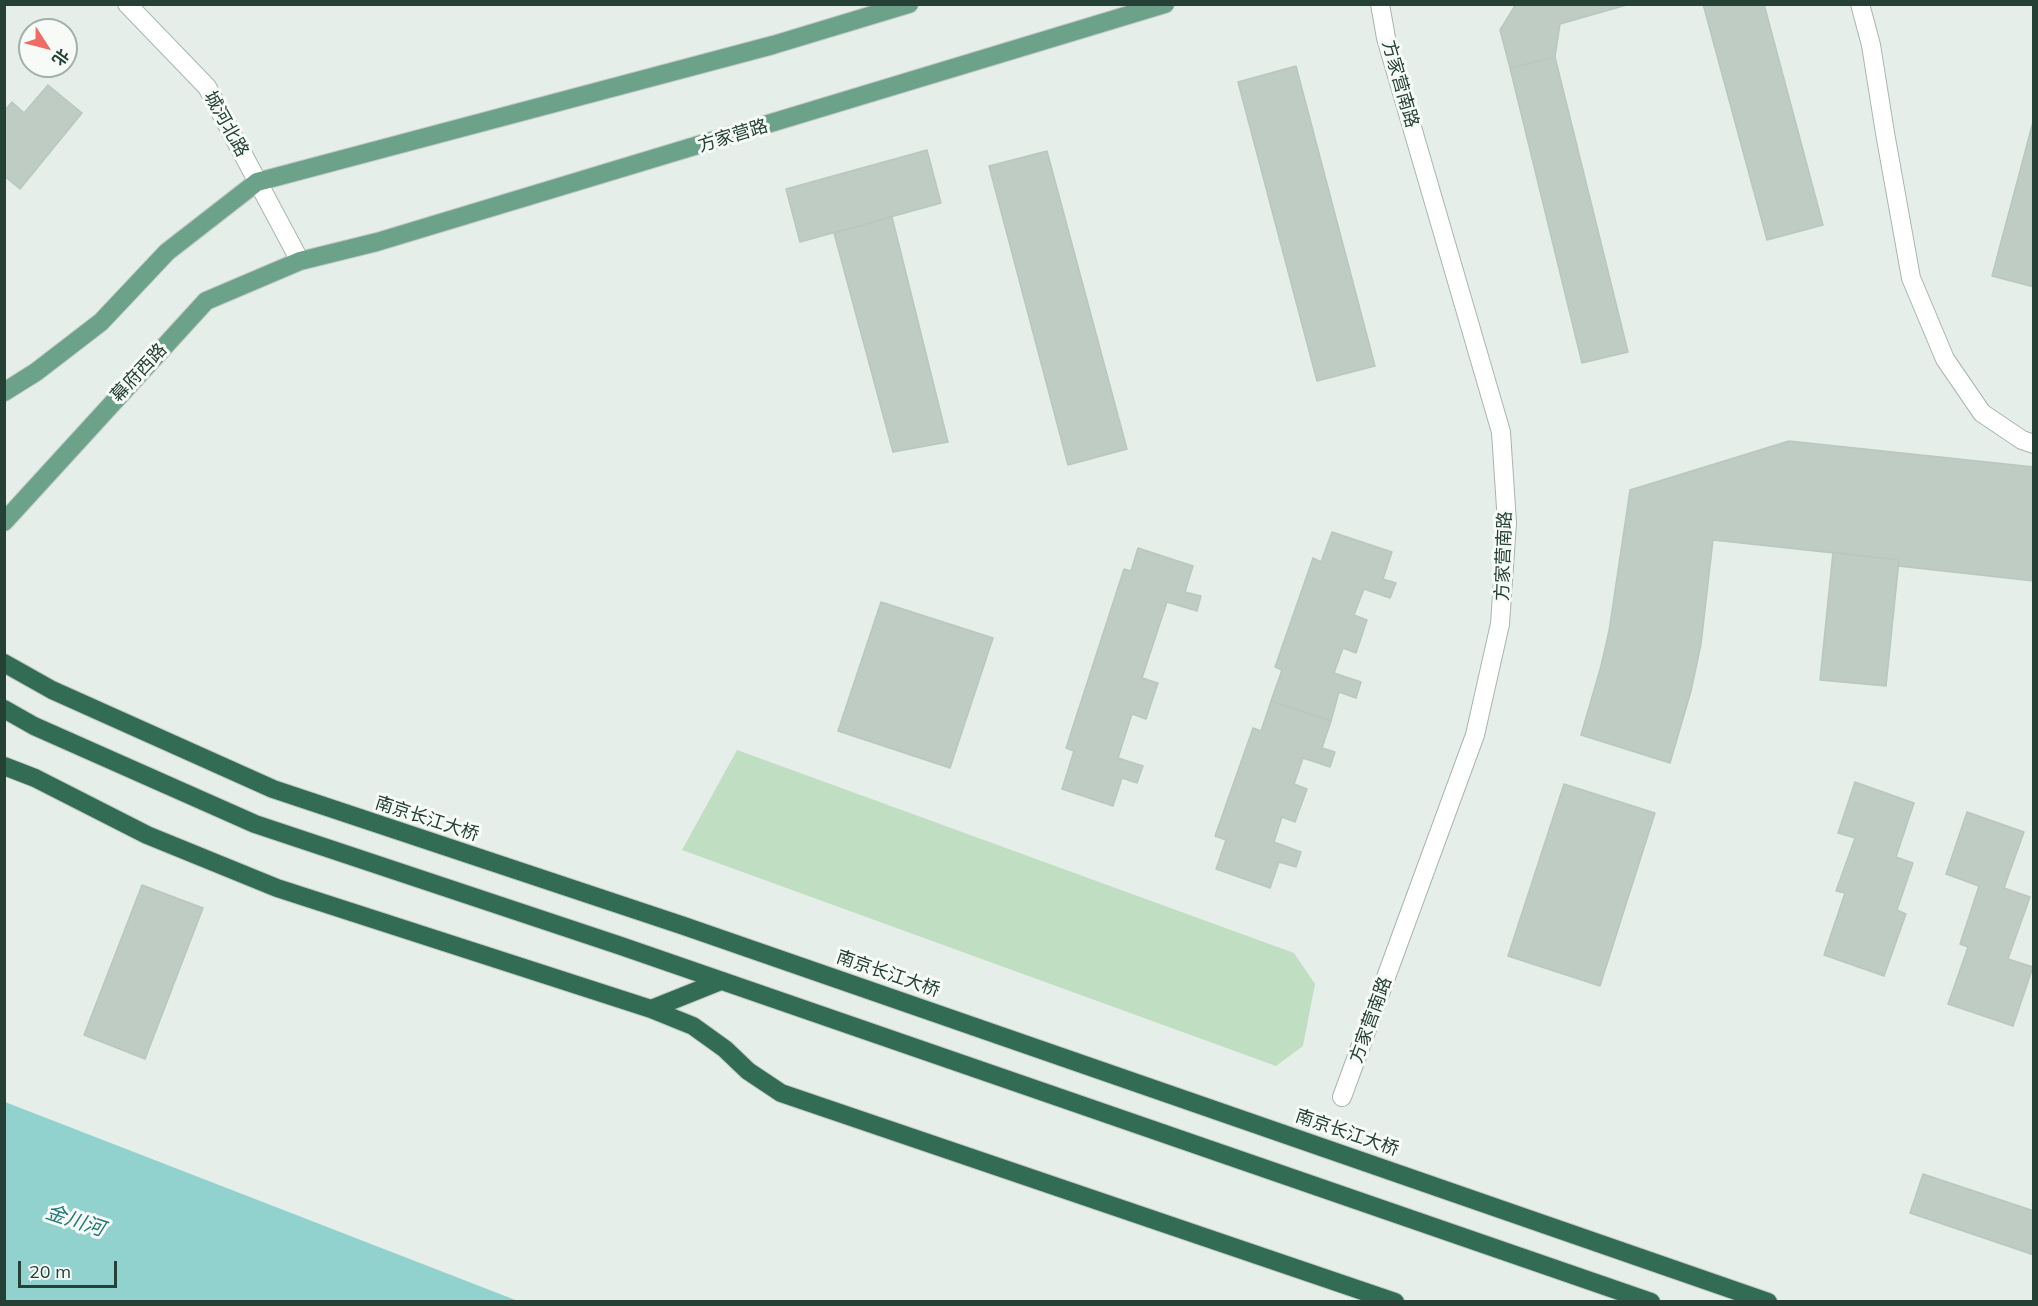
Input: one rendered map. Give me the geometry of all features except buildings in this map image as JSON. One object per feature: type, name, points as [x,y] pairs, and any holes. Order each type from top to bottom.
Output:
[{"type":"highway","name":"南京长江大桥","points":[[4,663],[52,690],[273,789],[684,926],[1768,1302]]},
{"type":"highway","points":[[4,709],[34,726],[255,824],[621,946],[1651,1302]]},
{"type":"highway","points":[[4,766],[34,778],[147,835],[277,888],[651,1009],[693,1026],[725,1049],[748,1071],[781,1093],[1395,1302]]},
{"type":"highway","points":[[651,1009],[721,981]]},
{"type":"main road","points":[[4,392],[36,372],[101,322],[166,252],[257,182],[773,45],[909,4]]},
{"type":"main road","name":"方家营路","points":[[300,261],[377,242],[1166,4]]},
{"type":"main road","name":"幕府西路","points":[[4,522],[206,301],[300,261]]},
{"type":"street","name":"城河北路","points":[[127,4],[207,87],[300,261]]},
{"type":"street","name":"方家营南路","points":[[1342,1097],[1475,735],[1500,624],[1508,523],[1501,432],[1386,39],[1380,4]]},
{"type":"street","points":[[1860,4],[1871,45],[1911,278],[1945,359],[1982,414],[2022,440],[2034,444]]},
{"type":"green space","points":[[737,750],[1294,953],[1315,984],[1303,1046],[1276,1066],[682,850]]},
{"type":"water","name":"金川河","points":[[5,1102],[518,1301],[5,1301]]}]
